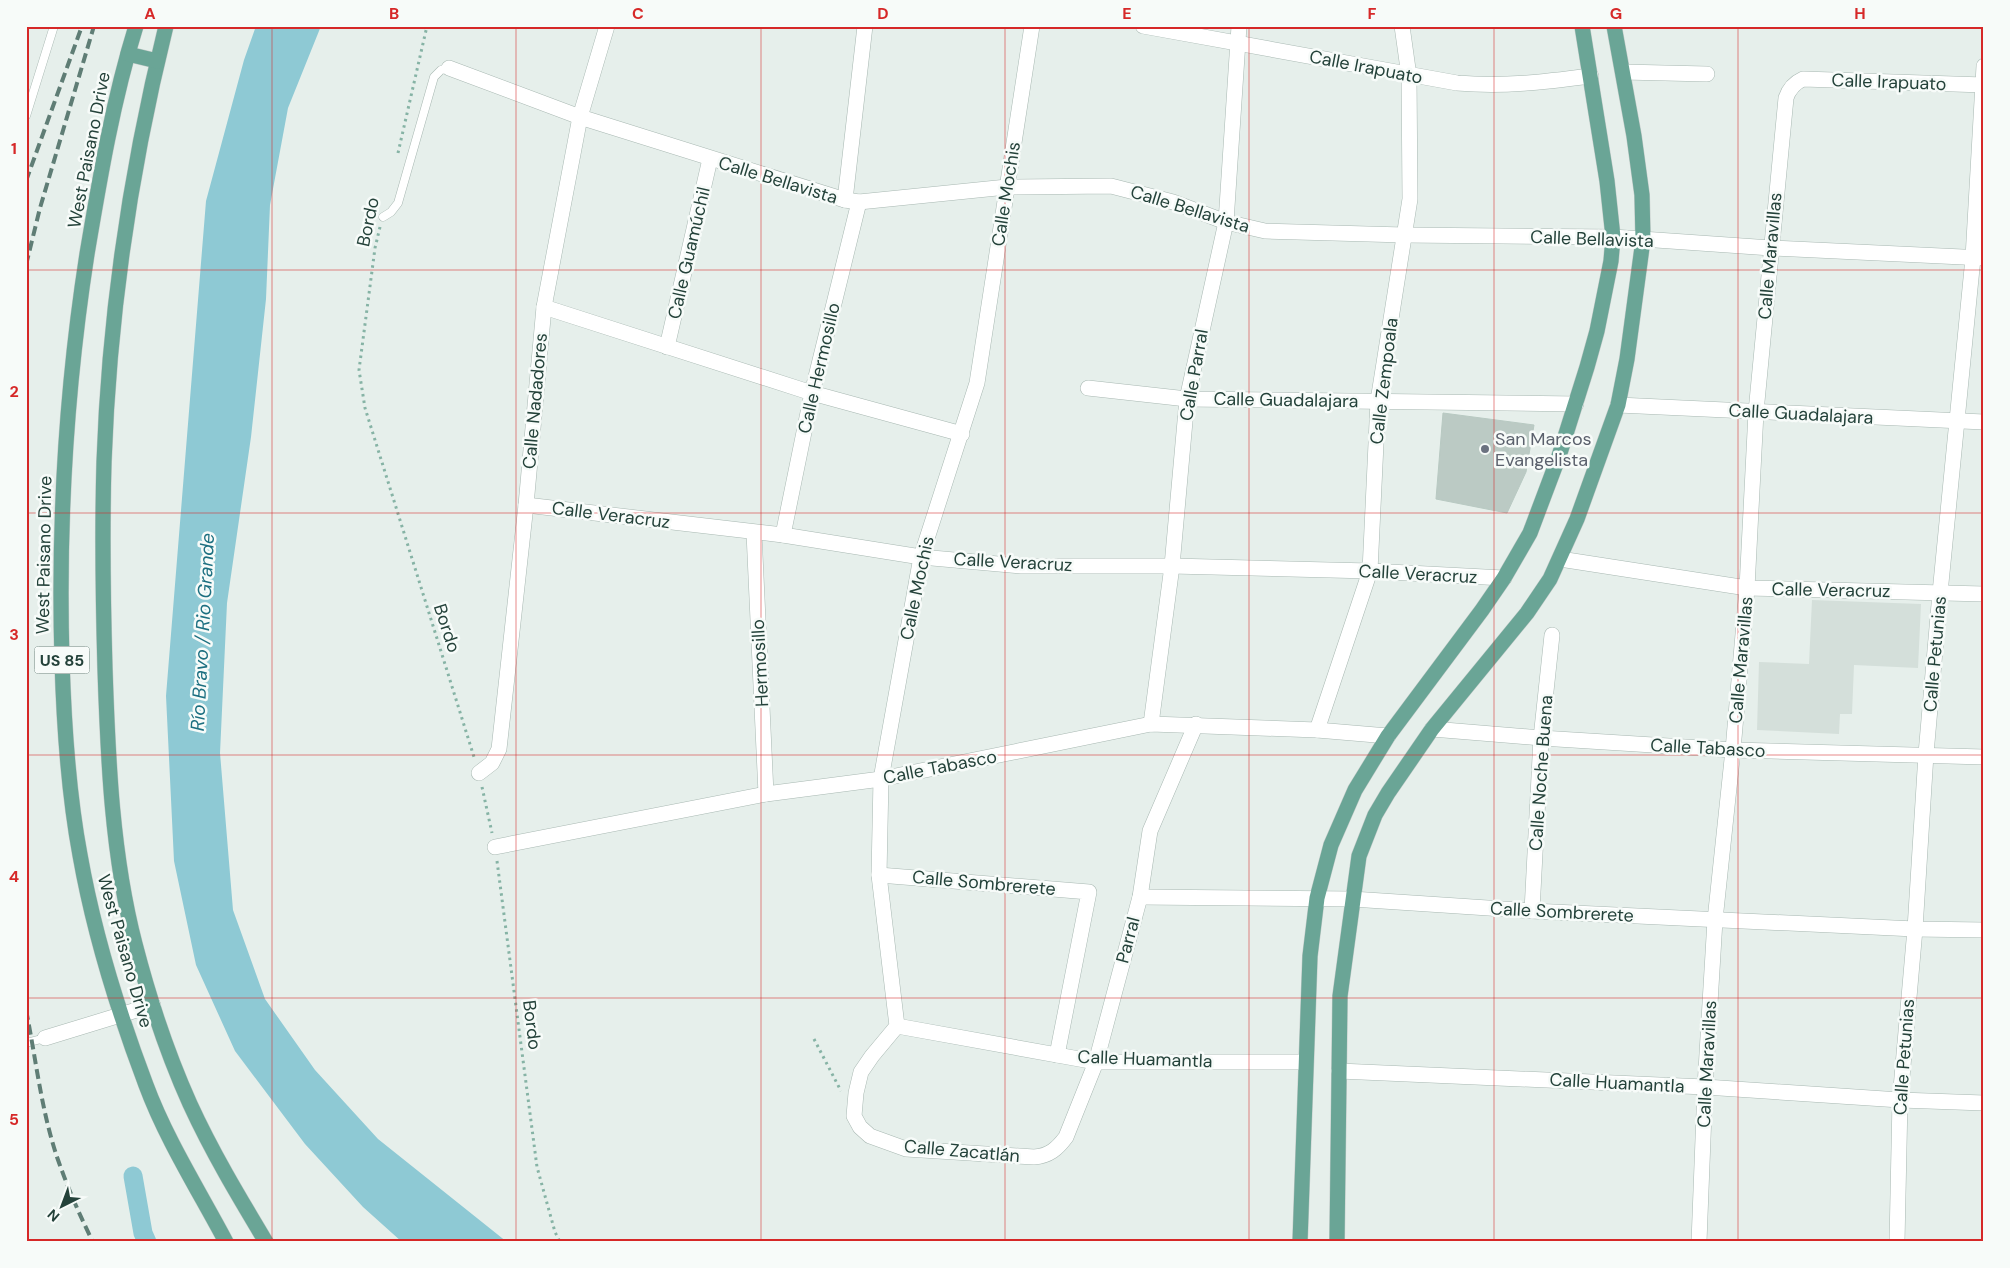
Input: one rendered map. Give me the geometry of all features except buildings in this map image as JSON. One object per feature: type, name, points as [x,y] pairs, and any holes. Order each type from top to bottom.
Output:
[{"type":"main road","name":"West Paisano Drive","points":[[136,26],[97,191],[70,380],[64,465],[60,605],[65,742],[80,857],[108,972],[122,1016],[147,1088],[176,1149],[226,1242]]},
{"type":"main road","name":"West Paisano Drive","points":[[166,26],[126,231],[113,331],[104,460],[103,584],[107,726],[117,852],[134,942],[153,1005],[190,1104],[232,1184],[266,1242]]},
{"type":"main road","points":[[1300,1242],[1310,956],[1317,898],[1331,845],[1355,790],[1388,736],[1504,578],[1530,533],[1559,456],[1597,331],[1611,260],[1612,237],[1607,181],[1582,26]]},
{"type":"main road","points":[[1338,1242],[1340,996],[1352,899],[1360,856],[1375,816],[1432,729],[1527,612],[1550,579],[1597,467],[1618,405],[1627,359],[1643,240],[1642,195],[1634,136],[1614,26]]},
{"type":"main road","points":[[128,54],[158,61]]},
{"type":"street","name":"Calle Nadadores","points":[[480,774],[492,763],[499,749],[526,505],[544,307],[580,117],[607,26]]},
{"type":"street","name":"Calle Hermosillo","points":[[783,535],[852,201],[865,26]]},
{"type":"street","name":"Calle Mochis","points":[[897,1026],[879,875],[881,779],[921,557],[977,383],[1032,26]]},
{"type":"street","name":"Calle Irapuato","points":[[1143,26],[1409,76],[1456,83],[1488,86],[1533,84],[1590,76]]},
{"type":"street","name":"Calle Parral","points":[[1151,724],[1172,566],[1187,399],[1226,222],[1239,26]]},
{"type":"street","name":"Calle Zempoala","points":[[1317,730],[1370,572],[1378,401],[1410,199],[1409,76],[1402,26]]},
{"type":"street","name":"Calle Petunias","points":[[1897,1242],[1900,1100],[1915,929],[1926,754],[1956,421],[1978,258],[1984,66]]},
{"type":"street","name":"Calle Bellavista","points":[[449,68],[580,117],[710,159],[852,201],[1007,187],[1111,186],[1174,202],[1226,222],[1265,231],[1404,235],[1612,237],[1771,248],[1978,258]]},
{"type":"street","points":[[1623,72],[1707,74]]},
{"type":"street","name":"Calle Irapuato","points":[[1796,82],[1803,79],[1983,85]]},
{"type":"street","name":"Calle Maravillas","points":[[1699,1242],[1705,1087],[1715,920],[1733,750],[1747,588],[1756,412],[1786,98],[1789,90],[1796,82]]},
{"type":"street","name":"Calle Guamúchil","points":[[667,347],[710,159]]},
{"type":"street","points":[[544,307],[812,393],[962,434]]},
{"type":"street","name":"Calle Guadalajara","points":[[1088,388],[1187,399],[1576,404]]},
{"type":"street","name":"Calle Guadalajara","points":[[1618,405],[1984,422]]},
{"type":"street","name":"Calle Veracruz","points":[[526,505],[783,535],[921,557],[1021,566],[1172,566],[1504,578]]},
{"type":"street","name":"Hermosillo","points":[[754,533],[766,794]]},
{"type":"street","name":"Calle Veracruz","points":[[1560,559],[1747,588],[1984,594]]},
{"type":"street","name":"Calle Noche Buena","points":[[1532,911],[1542,738],[1552,636]]},
{"type":"street","name":"Calle Tabasco","points":[[495,847],[766,794],[881,779],[1151,724],[1196,724],[1317,730],[1388,736]]},
{"type":"street","name":"Parral","points":[[1051,1153],[1066,1137],[1096,1062],[1140,897],[1150,831],[1196,724]]},
{"type":"street","name":"Calle Tabasco","points":[[1432,729],[1733,750],[1984,757]]},
{"type":"street","name":"Calle Sombrerete","points":[[879,875],[1089,892],[1057,1055]]},
{"type":"street","name":"Calle Sombrerete","points":[[1140,897],[1352,899],[1532,911],[1715,920],[1915,929],[1984,930]]},
{"type":"street","points":[[45,1038],[153,1005]]},
{"type":"street","points":[[854,1116],[856,1093],[861,1072],[897,1026]]},
{"type":"street","name":"Calle Huamantla","points":[[897,1026],[1096,1062],[1305,1062]]},
{"type":"street","name":"Calle Huamantla","points":[[1339,1071],[1705,1087],[1900,1100],[1984,1103]]},
{"type":"street","name":"Calle Zacatlán","points":[[854,1116],[860,1127],[870,1136],[906,1148],[1034,1157],[1044,1157],[1051,1153]]},
{"type":"lane","points":[[26,116],[54,26]]},
{"type":"lane","points":[[383,217],[391,212],[398,203],[434,77],[441,70],[449,68]]},
{"type":"lane","points":[[26,1043],[45,1038]]},
{"type":"path","points":[[396,162],[427,26]]},
{"type":"path","name":"Bordo","points":[[383,217],[375,248],[359,370],[365,408],[400,526],[480,774],[495,847],[537,1167],[555,1232],[560,1242]]},
{"type":"path","points":[[814,1039],[854,1116]]},
{"type":"shaded area","points":[[1812,600],[1921,604],[1918,668],[1854,665],[1852,714],[1840,714],[1839,734],[1757,730],[1759,662],[1809,664]]},
{"type":"water","name":"Río Bravo / Rio Grande","points":[[256,26],[321,26],[288,108],[270,205],[266,299],[251,437],[227,603],[220,753],[233,910],[265,999],[315,1070],[378,1139],[507,1242],[402,1242],[363,1207],[305,1144],[235,1051],[196,965],[174,861],[166,696],[206,201],[244,60]]},
{"type":"waterway","points":[[133,1176],[143,1233],[147,1242]]},
{"type":"railway","points":[[26,181],[82,26]]},
{"type":"railway","points":[[26,265],[40,208],[94,26]]},
{"type":"railway","points":[[26,1010],[51,1139],[69,1189],[93,1242]]},
{"type":"place","name":"San Marcos Evangelista","points":[[1485,449]]}]
